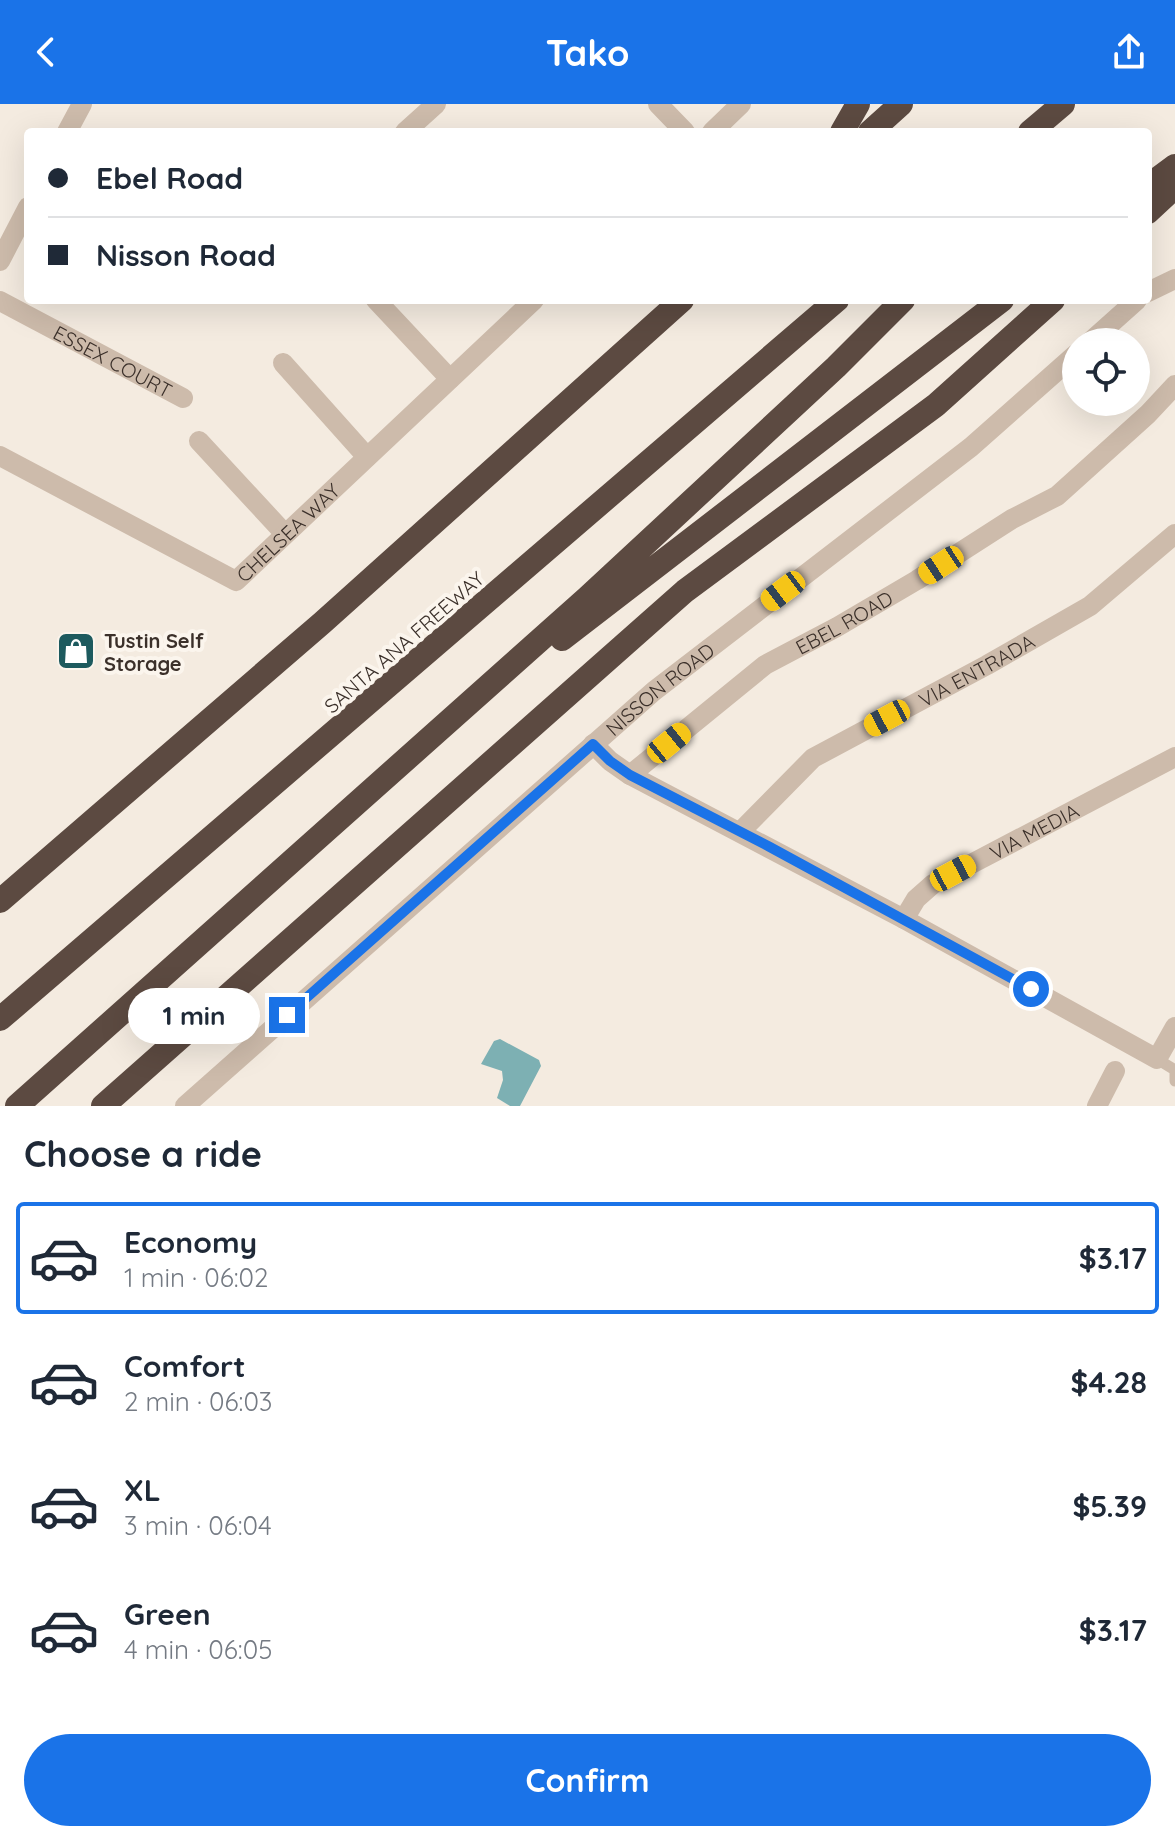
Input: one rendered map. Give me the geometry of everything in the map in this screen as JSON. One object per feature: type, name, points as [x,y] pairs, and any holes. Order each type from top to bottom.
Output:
[{"type":"highway","points":[[844,128],[858,104]]},
{"type":"highway","points":[[874,128],[901,104]]},
{"type":"highway","points":[[1035,128],[1063,104]]},
{"type":"highway","points":[[1152,183],[1175,166]]},
{"type":"highway","points":[[1152,208],[1175,187]]},
{"type":"highway","points":[[0,901],[322,623],[678,304]]},
{"type":"highway","name":"SANTA ANA FREEWAY","points":[[0,1019],[832,304]]},
{"type":"highway","points":[[17,1106],[712,483],[899,304]]},
{"type":"highway","points":[[450,720],[610,604],[997,304]]},
{"type":"highway","points":[[103,1106],[685,591],[936,405],[1049,304]]},
{"type":"street","points":[[69,128],[82,104]]},
{"type":"street","points":[[409,128],[436,104]]},
{"type":"street","points":[[658,104],[681,128]]},
{"type":"street","points":[[716,128],[741,104]]},
{"type":"street","points":[[0,261],[24,215]]},
{"type":"street","points":[[1152,290],[1175,279]]},
{"type":"street","name":"ESSEX COURT","points":[[0,301],[183,398]]},
{"type":"street","points":[[380,304],[450,379]]},
{"type":"street","name":"CHELSEA WAY","points":[[0,456],[236,581],[529,304]]},
{"type":"street","points":[[1106,328],[1133,304]]},
{"type":"street","points":[[283,363],[367,457]]},
{"type":"street","name":"NISSON ROAD","points":[[185,1106],[593,744],[708,647],[971,447],[1062,366]]},
{"type":"street","name":"EBEL ROAD","points":[[630,775],[765,665],[837,627],[1012,519],[1057,496],[1148,414],[1175,385]]},
{"type":"street","points":[[199,441],[285,534]]},
{"type":"street","name":"VIA ENTRADA","points":[[741,831],[813,758],[1090,606],[1175,534]]},
{"type":"street","points":[[593,744],[630,775],[741,831],[1157,1059],[1175,1027]]},
{"type":"street","name":"VIA MEDIA","points":[[904,919],[916,899],[933,884],[1175,757]]},
{"type":"street","points":[[1097,1106],[1115,1071]]},
{"type":"lane","points":[[1157,1059],[1175,1070],[1175,1081]]},
{"type":"water","points":[[500,1039],[539,1060],[541,1066],[520,1106],[510,1106],[497,1098],[503,1080],[502,1071],[481,1064],[494,1041]]},
{"type":"place","name":"Tustin Self Storage","points":[[76,651]]},
{"type":"route","points":[[287,1015],[593,744],[630,775],[1031,989]]}]
